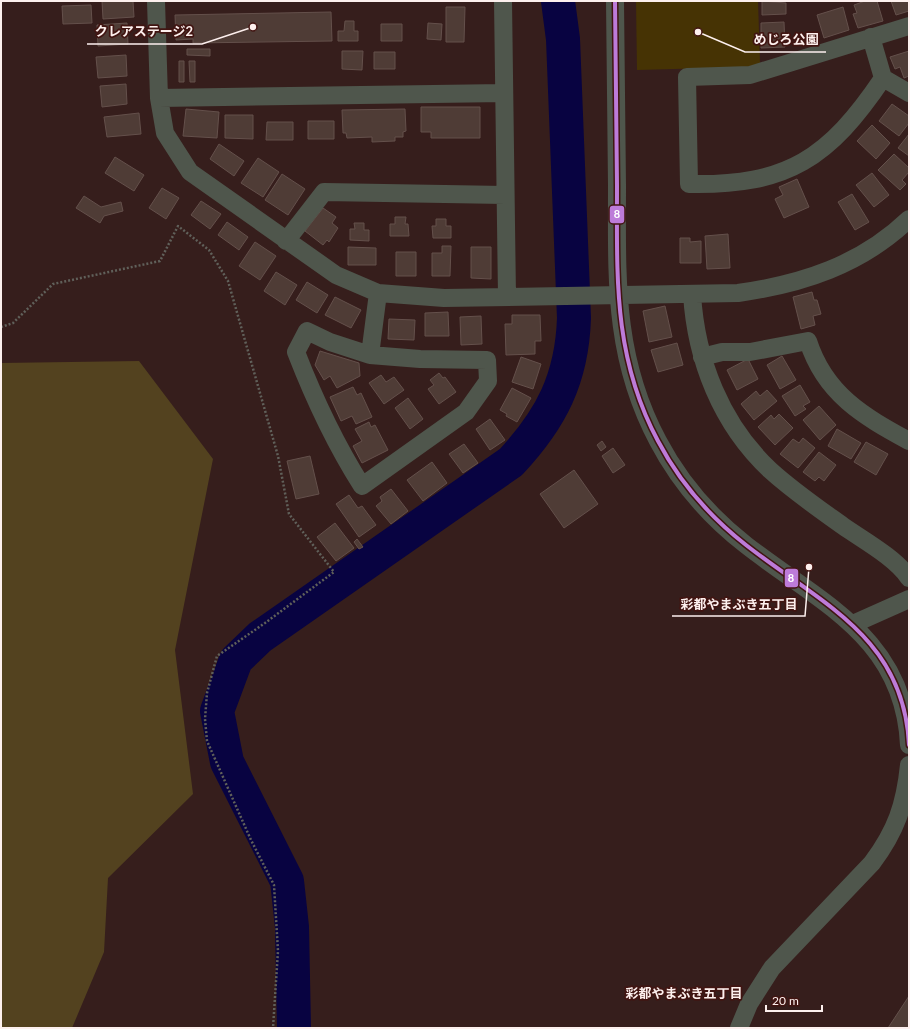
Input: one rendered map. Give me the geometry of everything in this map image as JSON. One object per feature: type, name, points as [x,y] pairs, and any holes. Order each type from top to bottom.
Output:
[{"type":"street","points":[[156,1],[159,98],[165,133],[190,172],[336,275],[378,293],[444,298],[738,294],[784,286],[816,276],[844,264],[867,252],[909,220]]},
{"type":"street","points":[[503,1],[507,297]]},
{"type":"street","points":[[615,1],[618,296],[624,347],[635,388],[657,439],[679,474],[705,507],[736,537],[853,624],[877,650],[897,687],[908,727],[909,745]]},
{"type":"street","points":[[883,78],[852,121],[835,138],[822,150],[794,167],[774,175],[750,181],[720,184],[689,184],[687,77],[750,75],[909,26]]},
{"type":"street","points":[[871,37],[883,78],[909,93]]},
{"type":"street","points":[[159,98],[504,93]]},
{"type":"street","points":[[286,241],[324,192],[506,195]]},
{"type":"street","points":[[370,355],[378,293]]},
{"type":"street","points":[[692,294],[694,324],[702,357],[713,390],[742,437],[769,469],[804,498],[893,562],[909,578]]},
{"type":"street","points":[[307,331],[330,342],[370,355],[420,359],[487,360],[488,381],[466,412],[362,486],[339,450],[313,397],[296,352],[307,331]]},
{"type":"street","points":[[702,357],[722,352],[750,352],[808,341],[812,355],[827,380],[847,403],[867,418],[909,441]]},
{"type":"street","points":[[853,624],[909,599]]},
{"type":"street","points":[[739,1028],[749,1004],[772,968],[872,863],[884,847],[902,808],[909,765]]},
{"type":"path","points":[[1,327],[13,323],[53,284],[160,261],[178,226],[209,250],[228,281],[278,456],[289,514],[334,572],[217,656],[207,694],[205,719],[207,741],[251,840],[274,885],[278,950],[273,1028]]},
{"type":"shaded area","points":[[636,1],[758,1],[760,63],[748,67],[637,70]]},
{"type":"shaded area","points":[[139,361],[213,459],[175,650],[193,794],[108,878],[104,952],[72,1028],[1,1028],[1,363]]},
{"type":"building","points":[[102,1],[133,1],[134,17],[103,19]]},
{"type":"building","points":[[762,1],[786,3],[786,14],[762,15]]},
{"type":"building","points":[[865,1],[877,1],[883,21],[858,28],[853,14],[857,13],[854,5]]},
{"type":"building","points":[[891,1],[909,1],[909,11],[896,15]]},
{"type":"building","points":[[91,5],[92,23],[63,24],[62,6]]},
{"type":"building","points":[[446,7],[465,7],[464,42],[446,42]]},
{"type":"building","points":[[843,7],[849,30],[824,38],[817,15]]},
{"type":"building","points":[[331,12],[332,41],[193,43],[193,39],[176,40],[175,15]]},
{"type":"building","points":[[345,21],[354,21],[354,31],[358,31],[358,41],[338,41],[338,31],[344,31]]},
{"type":"building","points":[[784,22],[785,47],[761,48],[761,23]]},
{"type":"building","points":[[127,23],[128,44],[98,46],[97,25]]},
{"type":"building","points":[[428,23],[442,24],[441,40],[427,39]]},
{"type":"building","points":[[381,24],[402,24],[402,41],[381,41]]},
{"type":"building","points":[[187,49],[210,49],[210,56],[187,55]]},
{"type":"building","points":[[342,51],[363,51],[362,70],[342,69]]},
{"type":"building","points":[[909,51],[909,76],[904,78],[900,67],[895,69],[890,57]]},
{"type":"building","points":[[374,52],[395,52],[395,69],[374,69]]},
{"type":"building","points":[[126,55],[127,76],[98,78],[96,57]]},
{"type":"building","points":[[179,61],[184,61],[184,82],[179,82]]},
{"type":"building","points":[[189,61],[195,61],[195,82],[190,82]]},
{"type":"building","points":[[126,84],[127,104],[102,107],[100,86]]},
{"type":"building","points":[[892,104],[909,116],[909,123],[899,136],[879,121]]},
{"type":"building","points":[[421,107],[480,107],[480,138],[431,138],[431,132],[421,132]]},
{"type":"building","points":[[186,109],[219,112],[217,138],[183,136]]},
{"type":"building","points":[[405,109],[406,131],[403,132],[403,137],[395,137],[395,141],[372,142],[372,137],[347,138],[346,133],[343,133],[342,110]]},
{"type":"building","points":[[139,113],[141,134],[107,137],[104,117]]},
{"type":"building","points":[[225,115],[253,115],[253,139],[225,138]]},
{"type":"building","points":[[308,121],[334,121],[334,139],[308,139]]},
{"type":"building","points":[[267,122],[293,122],[293,140],[266,140]]},
{"type":"building","points":[[872,125],[890,143],[876,159],[857,141]]},
{"type":"building","points":[[909,134],[909,156],[898,148]]},
{"type":"building","points":[[219,144],[244,161],[234,176],[210,159]]},
{"type":"building","points":[[894,154],[909,168],[909,172],[902,180],[906,184],[900,190],[878,170]]},
{"type":"building","points":[[115,157],[144,175],[134,191],[105,173]]},
{"type":"building","points":[[258,158],[279,172],[263,197],[241,183]]},
{"type":"building","points":[[872,173],[889,195],[874,207],[856,185]]},
{"type":"building","points":[[282,174],[305,189],[288,215],[265,200]]},
{"type":"building","points":[[797,179],[809,207],[784,218],[775,199],[783,195],[779,187]]},
{"type":"building","points":[[162,188],[179,198],[166,219],[149,208]]},
{"type":"building","points":[[852,194],[869,222],[855,230],[838,202]]},
{"type":"building","points":[[84,196],[101,207],[121,202],[123,211],[104,216],[100,223],[76,208]]},
{"type":"building","points":[[201,201],[221,214],[210,229],[191,215]]},
{"type":"building","points":[[323,208],[336,217],[332,223],[338,228],[329,242],[327,240],[323,245],[305,231]]},
{"type":"building","points":[[395,217],[406,217],[405,224],[408,224],[409,236],[390,236],[390,224],[395,224]]},
{"type":"building","points":[[436,219],[446,219],[446,226],[451,226],[451,238],[433,238],[432,226],[436,226]]},
{"type":"building","points":[[227,222],[248,237],[239,250],[218,235]]},
{"type":"building","points":[[354,223],[364,223],[364,230],[369,230],[369,241],[350,240],[350,229],[355,229]]},
{"type":"building","points":[[728,234],[730,268],[707,269],[705,236]]},
{"type":"building","points":[[680,238],[690,238],[690,242],[701,241],[701,263],[680,263]]},
{"type":"building","points":[[255,242],[276,256],[260,280],[239,266]]},
{"type":"building","points":[[442,246],[451,246],[450,276],[432,276],[432,253],[442,253]]},
{"type":"building","points":[[348,247],[376,248],[376,265],[348,265]]},
{"type":"building","points":[[471,247],[491,247],[491,279],[471,278]]},
{"type":"building","points":[[396,252],[416,252],[416,276],[396,276]]},
{"type":"building","points":[[276,272],[297,285],[285,305],[264,291]]},
{"type":"building","points":[[307,282],[328,295],[317,313],[296,300]]},
{"type":"building","points":[[812,292],[814,300],[817,300],[821,314],[813,316],[815,325],[801,329],[793,297]]},
{"type":"building","points":[[335,297],[361,310],[351,328],[325,315]]},
{"type":"building","points":[[665,306],[672,337],[649,342],[643,311]]},
{"type":"building","points":[[448,312],[449,336],[425,336],[425,313]]},
{"type":"building","points":[[512,315],[540,315],[541,341],[535,341],[535,354],[506,355],[505,324],[512,324]]},
{"type":"building","points":[[481,316],[482,344],[461,345],[460,317]]},
{"type":"building","points":[[389,319],[415,320],[414,340],[388,339]]},
{"type":"building","points":[[677,343],[683,365],[658,372],[651,350]]},
{"type":"building","points":[[320,351],[359,363],[360,376],[337,388],[330,376],[324,380],[315,365]]},
{"type":"building","points":[[782,356],[796,380],[780,389],[767,365]]},
{"type":"building","points":[[521,357],[541,364],[533,389],[512,382]]},
{"type":"building","points":[[748,359],[758,379],[737,390],[727,370]]},
{"type":"building","points":[[439,373],[443,378],[445,377],[456,392],[439,404],[428,389],[434,385],[430,380]]},
{"type":"building","points":[[381,375],[386,382],[394,377],[404,390],[384,404],[369,383]]},
{"type":"building","points":[[800,385],[810,402],[803,406],[806,409],[795,416],[782,396]]},
{"type":"building","points":[[353,387],[357,395],[361,393],[372,417],[356,424],[352,416],[341,421],[330,397]]},
{"type":"building","points":[[512,388],[531,398],[517,422],[506,416],[507,414],[500,410]]},
{"type":"building","points":[[767,390],[777,401],[754,420],[741,404],[756,391],[760,396]]},
{"type":"building","points":[[408,398],[423,419],[410,429],[395,408]]},
{"type":"building","points":[[819,406],[836,425],[820,440],[803,420]]},
{"type":"building","points":[[779,414],[793,428],[775,445],[758,427],[771,415],[774,419]]},
{"type":"building","points":[[490,419],[505,440],[490,450],[476,429]]},
{"type":"building","points":[[369,422],[371,427],[375,425],[388,450],[362,463],[353,446],[362,441],[355,429]]},
{"type":"building","points":[[837,429],[861,443],[851,459],[828,446]]},
{"type":"building","points":[[803,438],[815,448],[798,468],[780,454],[793,439],[799,443]]},
{"type":"building","points":[[602,441],[606,447],[601,451],[597,445]]},
{"type":"building","points":[[866,442],[888,454],[876,475],[854,462]]},
{"type":"building","points":[[464,444],[478,463],[463,473],[449,454]]},
{"type":"building","points":[[613,448],[625,465],[613,473],[602,456]]},
{"type":"building","points":[[819,452],[836,465],[824,481],[819,477],[815,481],[803,472]]},
{"type":"building","points":[[310,456],[319,494],[296,499],[287,461]]},
{"type":"building","points":[[432,462],[447,483],[423,501],[407,480]]},
{"type":"building","points":[[574,470],[598,504],[564,528],[540,494]]},
{"type":"building","points":[[391,489],[408,511],[391,524],[376,506],[382,501],[380,497]]},
{"type":"building","points":[[349,495],[358,508],[362,506],[376,525],[359,537],[336,504]]},
{"type":"building","points":[[335,523],[354,548],[336,561],[317,537]]},
{"type":"building","points":[[357,539],[363,547],[359,549],[354,542]]},
{"type":"building","points":[[909,996],[909,1028],[888,1028]]},
{"type":"waterway","points":[[294,1028],[292,927],[287,881],[227,762],[217,711],[236,660],[260,637],[511,462],[537,430],[557,397],[569,360],[574,318],[563,39],[558,1]]},
{"type":"transit line","name":"8","points":[[615,1],[618,285],[625,347],[643,410],[666,456],[696,498],[720,523],[746,545],[829,605],[853,626],[875,650],[892,676],[904,708],[909,745]]},
{"type":"place","name":"クレアステージ2","points":[[253,27]]},
{"type":"place","name":"めじろ公園","points":[[698,32]]},
{"type":"place","name":"彩都やまぶき五丁目","points":[[809,567]]},
{"type":"district","name":"彩都やまぶき五丁目","points":[[684,993]]}]
